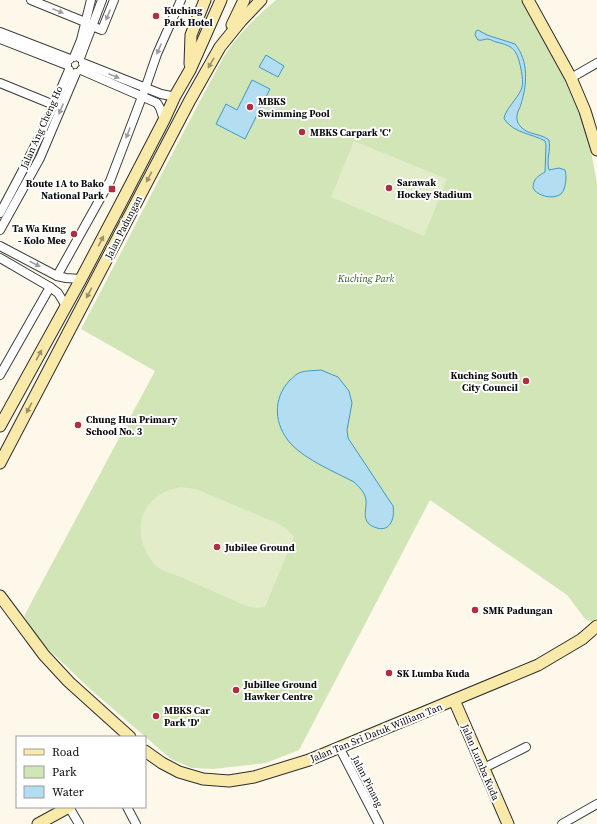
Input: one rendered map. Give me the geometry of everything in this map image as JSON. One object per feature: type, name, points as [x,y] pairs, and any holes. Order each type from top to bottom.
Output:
[{"type":"main road","points":[[190,70],[191,35],[205,0]]},
{"type":"main road","name":"Jalan Padungan","points":[[0,426],[81,279],[175,96],[190,70],[221,0]]},
{"type":"main road","points":[[220,47],[244,0]]},
{"type":"main road","name":"Jalan Padungan","points":[[0,463],[190,100],[220,47],[240,21],[261,0]]},
{"type":"main road","points":[[528,0],[571,78],[585,111],[597,150]]},
{"type":"main road","points":[[0,596],[44,655],[69,682],[129,736]]},
{"type":"main road","name":"Jalan Tan Sri Datuk William Tan","points":[[146,752],[162,764],[179,772],[203,779],[229,780],[254,777],[310,760],[538,665],[582,639],[597,626]]},
{"type":"main road","name":"Jalan Lumba Kuda","points":[[454,700],[508,824]]},
{"type":"main road","points":[[38,824],[67,808]]},
{"type":"street","points":[[31,0],[102,30],[114,0]]},
{"type":"street","name":"Jalan Ang Cheng Ho","points":[[89,24],[91,0]]},
{"type":"street","name":"Jalan Ang Cheng Ho","points":[[0,230],[40,158],[75,64],[81,40],[102,0]]},
{"type":"street","points":[[57,276],[110,180],[157,54],[181,0]]},
{"type":"street","points":[[0,32],[75,64],[157,103],[164,120]]},
{"type":"street","points":[[0,39],[165,96],[175,96]]},
{"type":"street","points":[[571,78],[597,63]]},
{"type":"street","name":"Jalan Ang Cheng Ho","points":[[0,213],[25,168],[75,64]]},
{"type":"street","points":[[0,83],[54,106]]},
{"type":"street","points":[[0,246],[57,276],[81,279]]},
{"type":"street","points":[[0,258],[50,287],[58,293],[66,306]]},
{"type":"street","points":[[0,375],[50,287]]},
{"type":"street","name":"Jalan Pinang","points":[[340,747],[379,824]]},
{"type":"street","points":[[484,768],[526,747]]},
{"type":"street","points":[[562,824],[597,804]]},
{"type":"street","points":[[70,808],[79,824]]},
{"type":"street","points":[[128,808],[136,824]]},
{"type":"green space","name":"Kuching Park","points":[[276,0],[521,0],[570,86],[587,131],[597,183],[597,618],[592,621],[586,620],[567,595],[430,500],[299,750],[266,763],[213,769],[192,768],[171,759],[90,689],[40,641],[24,616],[155,371],[81,329],[224,56],[235,40]]},
{"type":"green space","name":"Sarawak Hockey Stadium","points":[[354,141],[447,179],[424,236],[331,197]]},
{"type":"green space","name":"Jubilee Ground","points":[[180,487],[196,489],[277,523],[287,529],[294,537],[265,607],[254,608],[244,605],[168,573],[154,564],[146,551],[141,537],[141,522],[143,515],[149,504],[158,496]]},
{"type":"water","points":[[478,30],[487,35],[515,44],[520,51],[526,73],[525,89],[517,115],[517,121],[524,130],[549,140],[549,170],[559,168],[565,170],[566,173],[566,182],[563,192],[558,196],[550,197],[542,195],[533,188],[536,178],[545,172],[545,141],[513,128],[504,119],[506,112],[521,90],[521,69],[518,57],[514,50],[507,45],[488,39],[478,40],[475,35],[476,31]]},
{"type":"water","points":[[266,55],[284,66],[278,77],[259,67]]},
{"type":"water","name":"MBKS Swimming Pool","points":[[252,80],[270,89],[245,139],[216,124],[226,104],[237,110]]},
{"type":"water","points":[[321,370],[338,377],[349,391],[352,403],[347,430],[348,438],[393,506],[393,519],[386,528],[376,528],[369,524],[365,515],[365,497],[362,490],[354,482],[321,465],[297,450],[285,437],[281,429],[277,412],[280,395],[284,387],[299,373]]},
{"type":"place","name":"Kuching Park Hotel","points":[[156,16]]},
{"type":"place","name":"MBKS Swimming Pool","points":[[250,107]]},
{"type":"place","name":"MBKS Carpark 'C'","points":[[302,132]]},
{"type":"place","name":"Sarawak Hockey Stadium","points":[[389,188]]},
{"type":"place","name":"Route 1A to Bako National Park","points":[[112,189]]},
{"type":"place","name":"Ta Wa Kung - Kolo Mee","points":[[74,234]]},
{"type":"place","name":"Kuching South City Council","points":[[526,381]]},
{"type":"place","name":"Chung Hua Primary School No. 3","points":[[78,425]]},
{"type":"place","name":"Jubilee Ground","points":[[217,547]]},
{"type":"place","name":"SMK Padungan","points":[[475,610]]},
{"type":"place","name":"SK Lumba Kuda","points":[[389,673]]},
{"type":"place","name":"Jubillee Ground Hawker Centre","points":[[236,690]]},
{"type":"place","name":"MBKS Car Park 'D'","points":[[156,716]]}]
